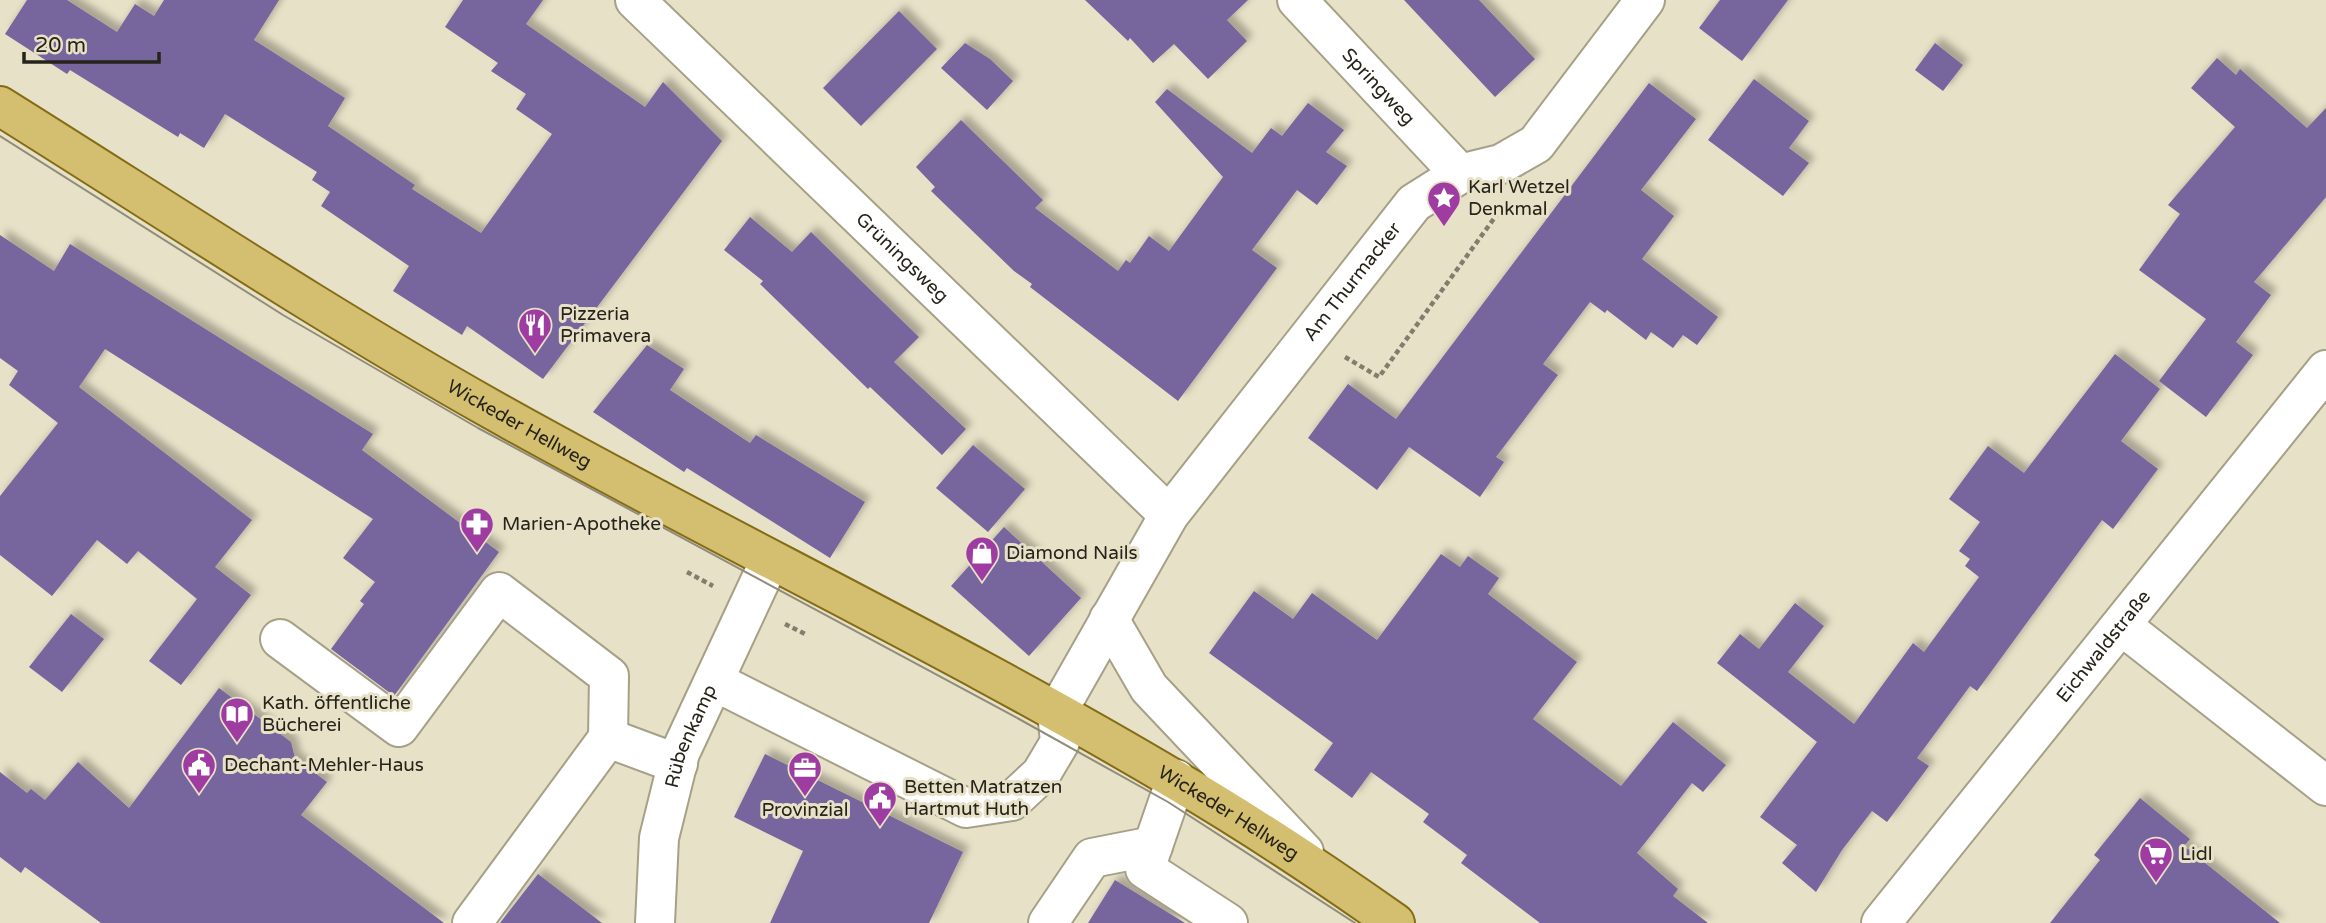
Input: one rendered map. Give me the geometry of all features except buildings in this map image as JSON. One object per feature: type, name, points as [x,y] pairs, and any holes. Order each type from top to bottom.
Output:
[{"type":"main road","name":"Wickeder Hellweg","points":[[0,106],[296,292],[490,408],[1057,712],[1176,779],[1325,874],[1395,923]]},
{"type":"street","name":"Grüningsweg","points":[[635,0],[1169,515]]},
{"type":"street","name":"Springweg","points":[[1297,0],[1460,174]]},
{"type":"street","name":"Am Thurmacker","points":[[1057,712],[1169,515],[1414,202],[1460,174],[1501,163],[1536,144],[1645,0]]},
{"type":"street","name":"Eichwaldstraße","points":[[1881,923],[2326,370]]},
{"type":"street","name":"Rübenkamp","points":[[655,923],[659,838],[678,764],[770,560]]},
{"type":"street","points":[[279,639],[399,727],[499,592],[609,676],[608,738],[472,923]]},
{"type":"street","points":[[1109,619],[1149,688],[1325,874]]},
{"type":"street","points":[[2122,626],[2326,786]]},
{"type":"street","points":[[714,681],[966,808],[1013,801],[1041,774],[1060,742],[1057,712]]},
{"type":"street","points":[[608,738],[678,764]]},
{"type":"street","points":[[1176,779],[1145,869],[1228,923]]},
{"type":"street","points":[[1048,923],[1093,858],[1153,845]]},
{"type":"path","points":[[1338,354],[1379,377],[1497,213],[1460,174]]},
{"type":"tram line","points":[[0,136],[283,315],[478,428],[1168,802],[1355,923]]},
{"type":"place","name":"Karl Wetzel Denkmal","points":[[1444,228]]},
{"type":"place","name":"Pizzeria Primavera","points":[[535,355]]},
{"type":"place","name":"Marien-Apotheke","points":[[477,554]]},
{"type":"place","name":"Diamond Nails","points":[[982,583]]},
{"type":"place","name":"Kath. öffentliche Bücherei","points":[[237,744]]},
{"type":"place","name":"Dechant-Mehler-Haus","points":[[199,795]]},
{"type":"place","name":"Provinzial","points":[[805,798]]},
{"type":"place","name":"Betten Matratzen Hartmut Huth","points":[[880,828]]},
{"type":"place","name":"Lidl","points":[[2156,884]]}]
